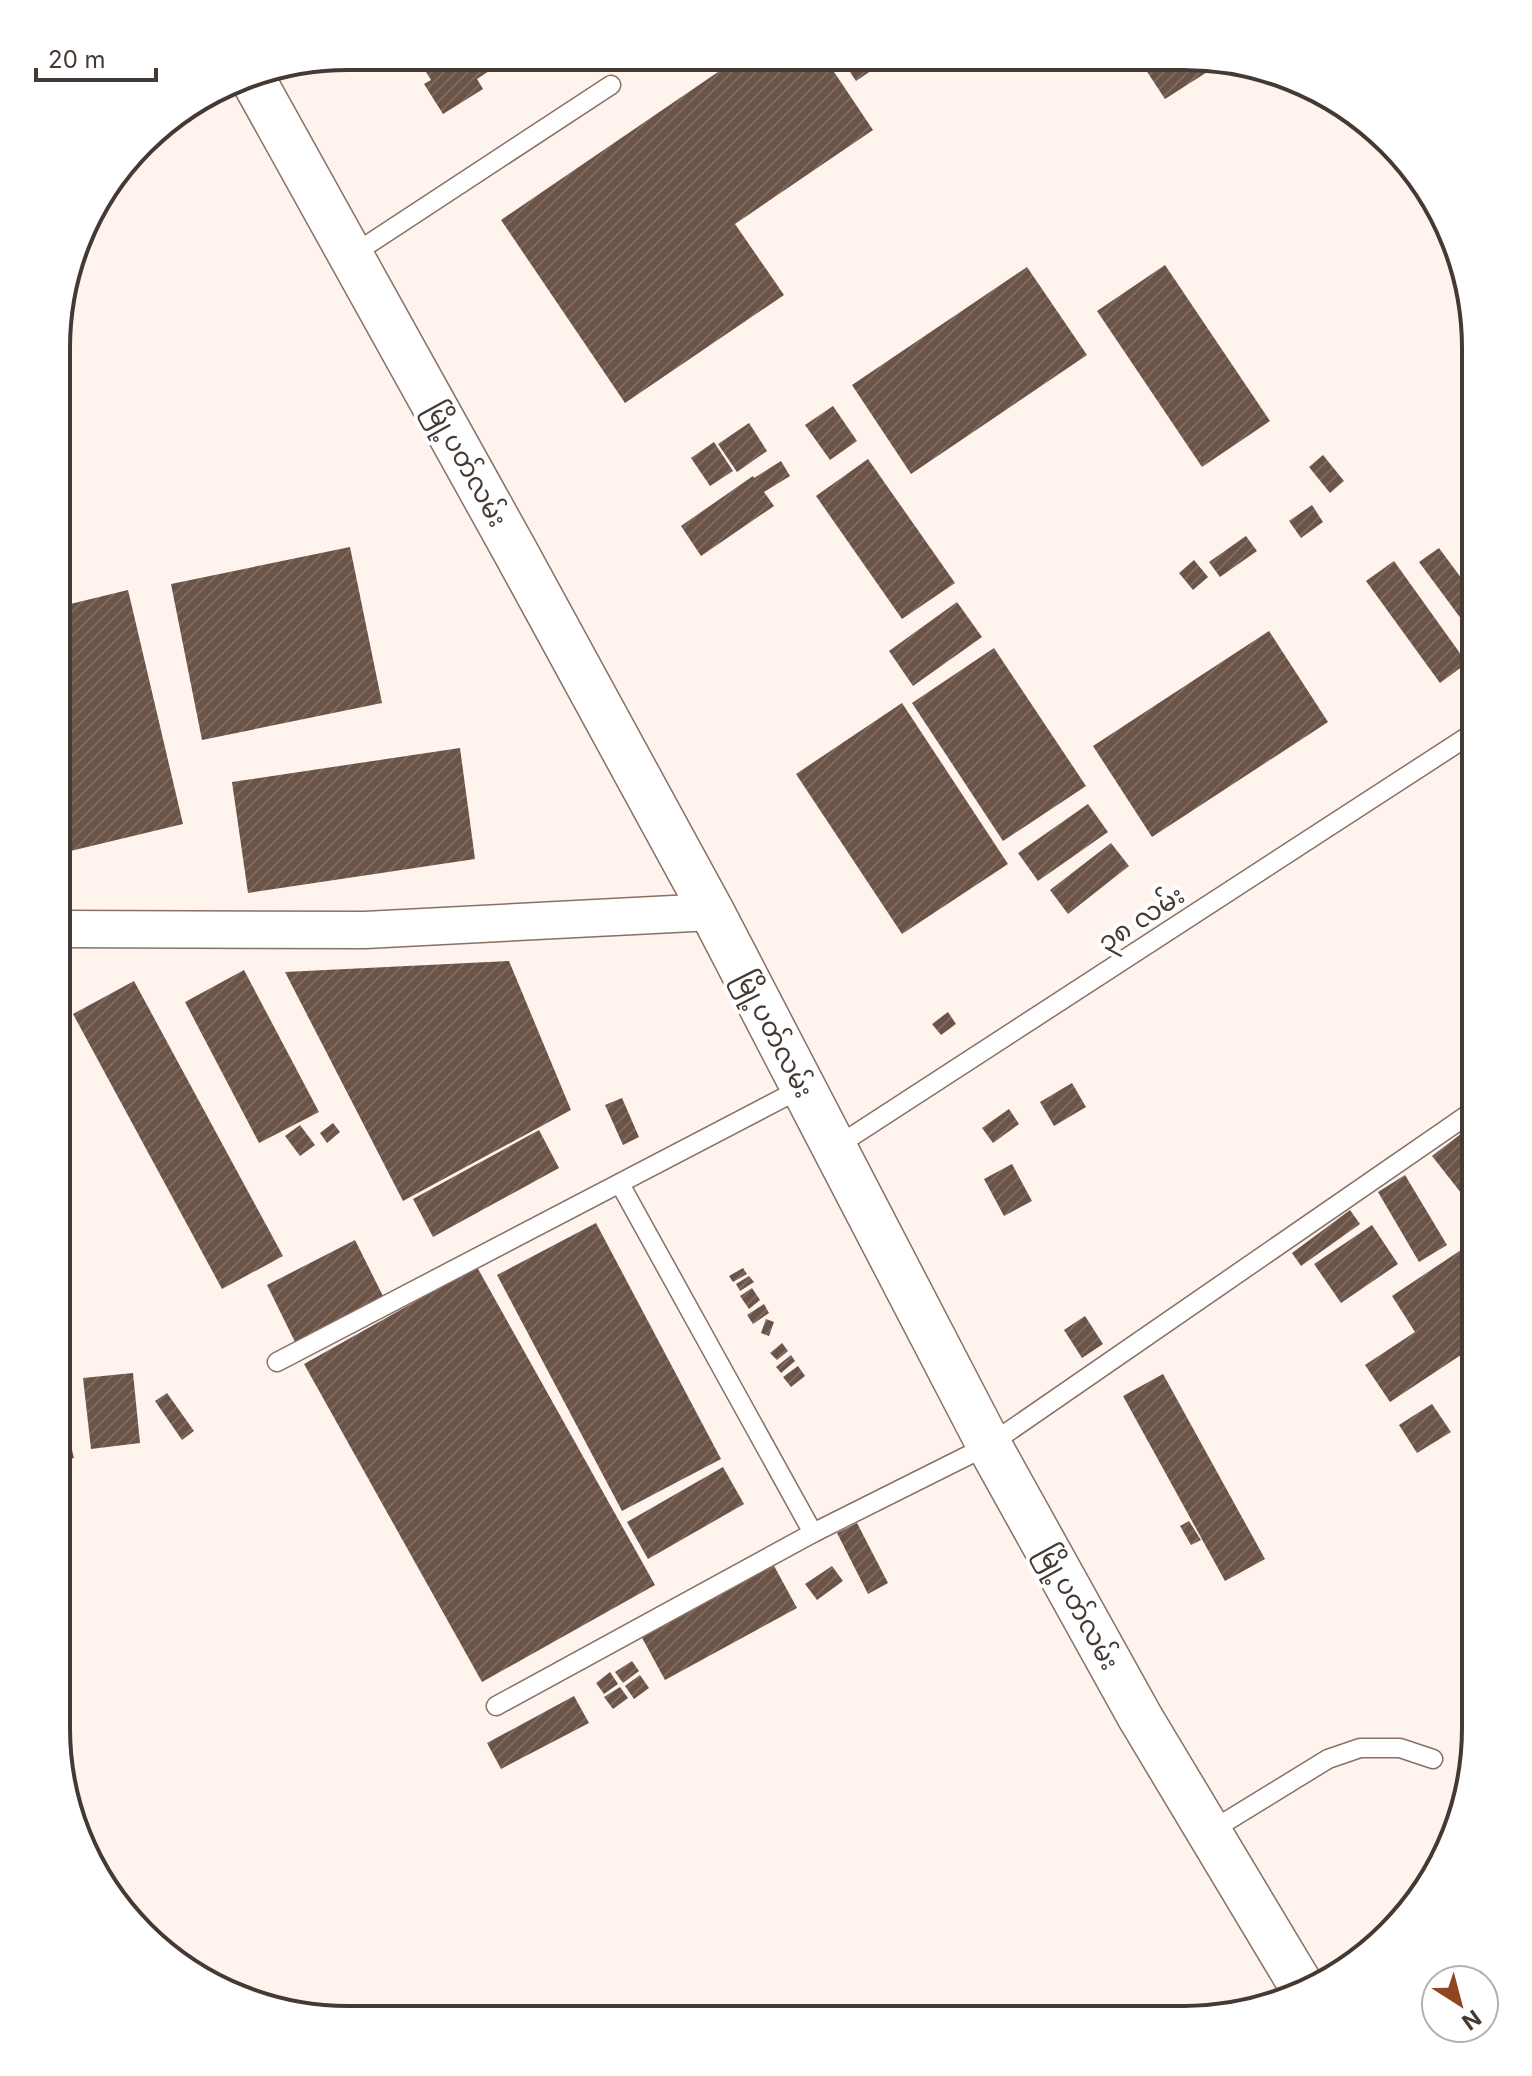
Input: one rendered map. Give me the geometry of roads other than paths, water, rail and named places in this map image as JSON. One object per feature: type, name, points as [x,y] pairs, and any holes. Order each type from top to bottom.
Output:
[{"type":"main road","name":"မြို့ပတ်လမ်း","points":[[257,86],[712,912],[989,1445],[1140,1717],[1298,1981]]},
{"type":"street","points":[[70,929],[365,930],[712,912]]},
{"type":"lane","points":[[352,255],[611,85]]},
{"type":"lane","name":"၃၈ လမ်း","points":[[834,1148],[1462,740]]},
{"type":"lane","points":[[277,1362],[802,1088]]},
{"type":"lane","points":[[496,1706],[813,1533],[989,1445],[1461,1119]]},
{"type":"lane","points":[[620,1184],[813,1533]]},
{"type":"lane","points":[[1209,1832],[1328,1759],[1360,1748],[1400,1748],[1433,1759]]}]
